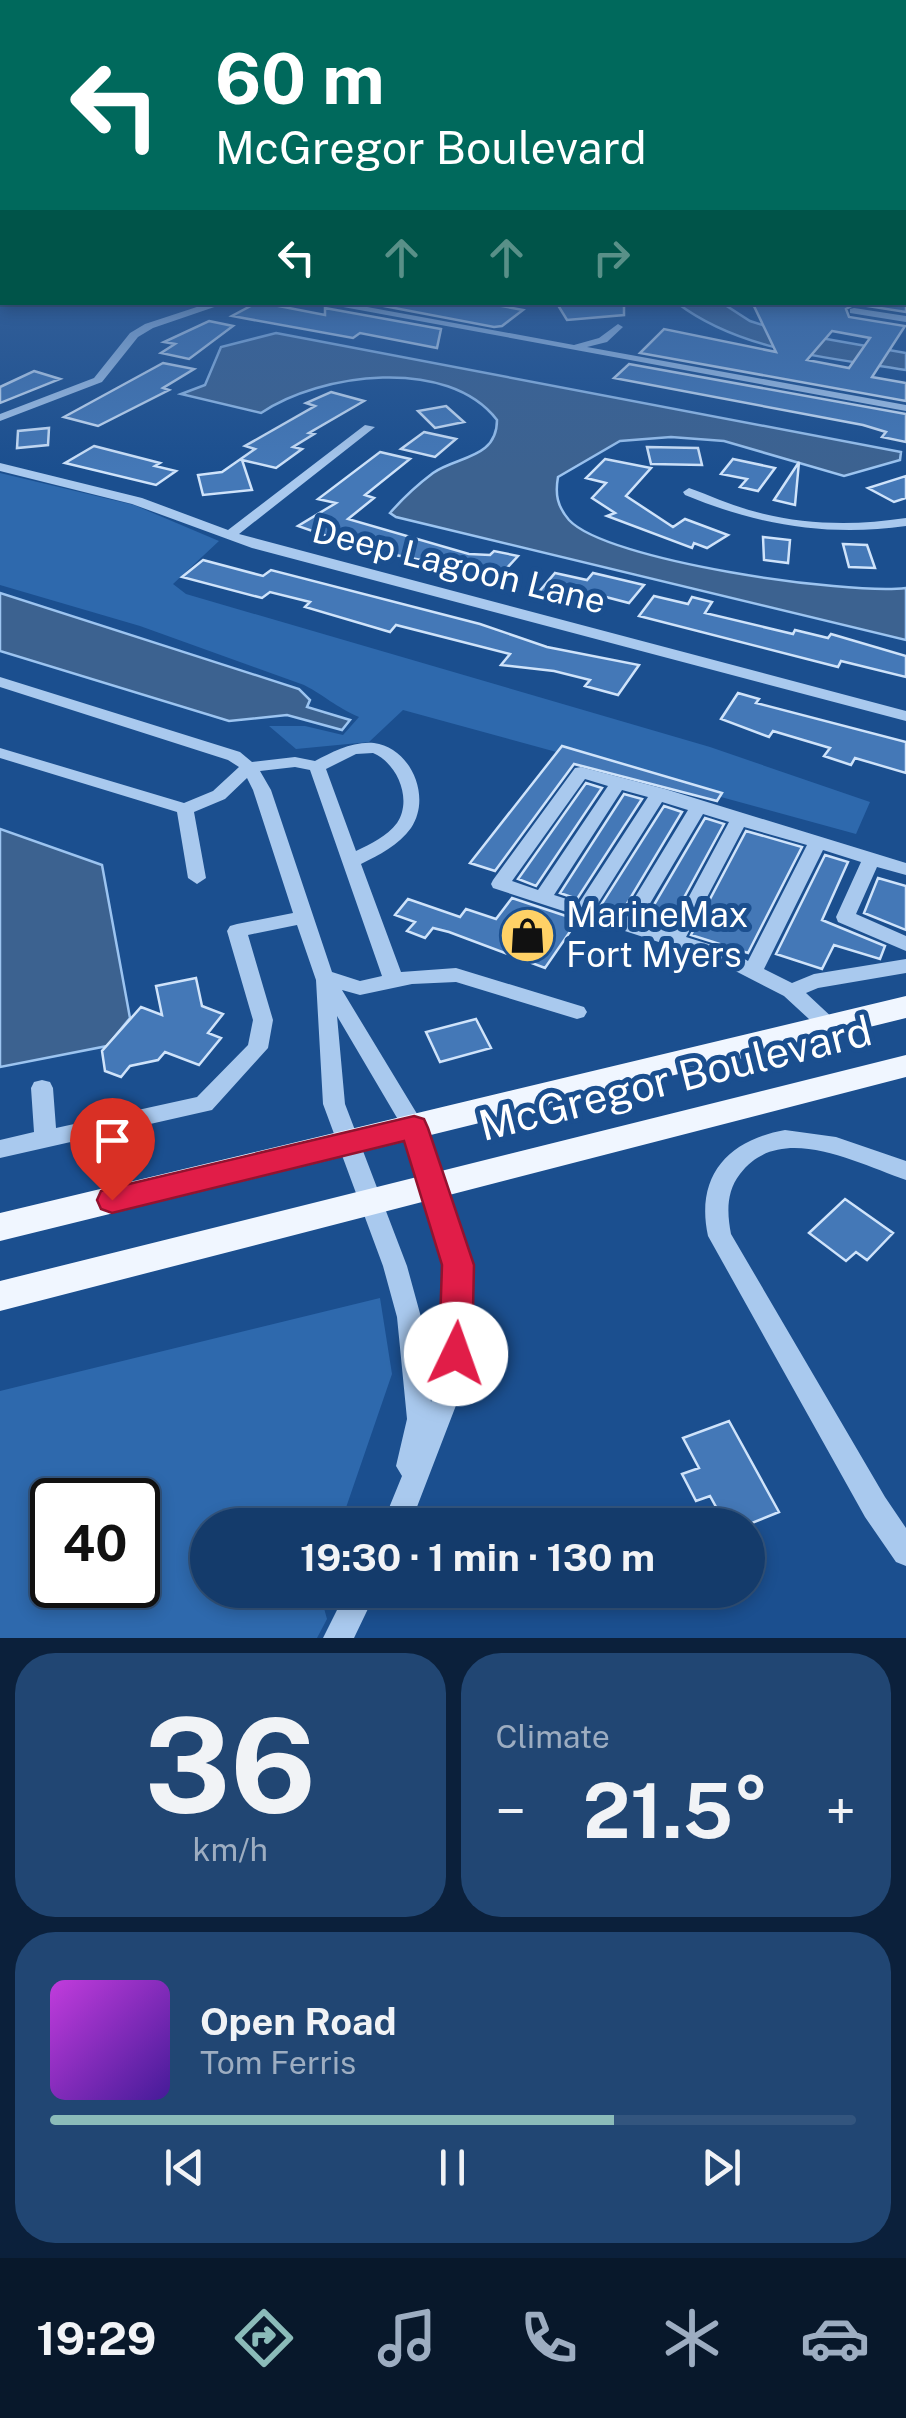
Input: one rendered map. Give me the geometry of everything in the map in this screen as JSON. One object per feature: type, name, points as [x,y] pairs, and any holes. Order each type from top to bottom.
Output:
[{"type":"main road","name":"McGregor Boulevard","points":[[0,1228],[906,1007]]},
{"type":"main road","name":"McGregor Boulevard","points":[[0,1296],[906,1066]]},
{"type":"street","points":[[0,418],[98,380],[134,335],[176,317]]},
{"type":"street","points":[[405,317],[906,408]]},
{"type":"street","points":[[572,348],[603,340],[618,327]]},
{"type":"street","points":[[603,340],[612,355]]},
{"type":"street","points":[[228,536],[370,427]]},
{"type":"street","name":"Deep Lagoon Lane","points":[[0,467],[137,501],[228,536],[906,716]]},
{"type":"street","points":[[689,492],[734,510],[787,523],[866,527],[906,522]]},
{"type":"street","points":[[0,682],[209,746],[249,767],[262,790],[324,976],[414,1128],[458,1265],[459,1326],[452,1382],[403,1508]]},
{"type":"street","points":[[0,753],[186,810],[219,795],[249,767],[294,762],[317,767],[359,747],[374,746],[394,756],[413,790],[412,810],[404,827],[383,847],[351,861]]},
{"type":"street","points":[[317,767],[394,981]]},
{"type":"street","points":[[829,1026],[791,991],[752,970],[675,940],[500,884],[581,772],[906,869]]},
{"type":"street","points":[[542,898],[618,782]]},
{"type":"street","points":[[584,911],[659,793]]},
{"type":"street","points":[[628,925],[699,806]]},
{"type":"street","points":[[186,810],[198,878]]},
{"type":"street","points":[[675,940],[740,818]]},
{"type":"street","points":[[752,970],[818,842]]},
{"type":"street","points":[[872,858],[845,917],[906,944]]},
{"type":"street","points":[[0,1150],[204,1104],[258,1048],[263,1020],[237,931],[302,918]]},
{"type":"street","points":[[791,991],[814,981],[906,966]]},
{"type":"street","points":[[324,976],[360,988],[456,975],[576,1012]]},
{"type":"street","points":[[324,976],[334,1104],[395,1266],[418,1368],[420,1419],[400,1508]]},
{"type":"street","points":[[42,1088],[46,1139]]},
{"type":"street","points":[[906,1171],[822,1142],[792,1139],[763,1145],[732,1164],[718,1190],[714,1212],[720,1236],[875,1508],[906,1552]]},
{"type":"street","points":[[338,1638],[354,1608]]},
{"type":"shaded area","points":[[744,317],[781,331],[906,353],[906,370],[786,350],[702,319]]},
{"type":"shaded area","points":[[276,333],[901,452],[900,460],[844,476],[724,441],[671,437],[620,441],[558,477],[557,489],[559,505],[569,520],[592,535],[629,549],[783,580],[906,588],[906,640],[396,517],[390,513],[421,482],[443,467],[474,455],[495,433],[497,420],[475,400],[448,386],[416,379],[349,381],[316,388],[261,413],[181,394],[205,385],[221,347]]},
{"type":"shaded area","points":[[0,473],[134,505],[219,541],[173,584],[186,594],[710,747],[870,802],[856,834],[403,710],[369,742],[296,749],[269,726],[305,726],[343,735],[359,717],[304,685],[140,626],[0,585]]},
{"type":"shaded area","points":[[0,593],[299,689],[310,700],[307,707],[350,720],[342,730],[287,715],[229,721],[0,651]]},
{"type":"shaded area","points":[[0,829],[102,865],[130,1018],[107,1046],[0,1067]]},
{"type":"shaded area","points":[[380,1298],[392,1374],[346,1508],[190,1508],[190,1608],[324,1608],[327,1619],[317,1638],[0,1638],[0,1391]]},
{"type":"building","points":[[240,317],[377,317],[441,329],[437,348],[360,333],[353,338]]},
{"type":"building","points":[[444,317],[513,317],[494,327]]},
{"type":"building","points":[[759,317],[852,317],[905,326],[872,377],[906,383],[906,401],[640,353],[664,329],[776,352]],"holes":[[[832,331],[870,338],[849,368],[807,360]]]},
{"type":"building","points":[[209,321],[233,326],[189,359],[161,353],[175,344],[164,342]]},
{"type":"building","points":[[163,363],[194,369],[163,388],[169,390],[98,426],[64,417]]},
{"type":"building","points":[[629,364],[906,414],[906,442],[882,437],[886,432],[863,425],[614,378]]},
{"type":"building","points":[[34,371],[60,379],[0,403],[0,387]]},
{"type":"building","points":[[331,392],[364,401],[309,433],[314,434],[293,447],[302,449],[276,468],[242,460],[252,490],[203,495],[198,475],[222,472],[255,449],[245,446],[315,406],[306,403]]},
{"type":"building","points":[[446,406],[464,422],[435,428],[418,411]]},
{"type":"building","points":[[49,428],[48,445],[17,448],[18,431]]},
{"type":"building","points":[[424,432],[456,439],[435,457],[401,449]]},
{"type":"building","points":[[94,446],[176,471],[156,485],[65,463]]},
{"type":"building","points":[[647,447],[698,448],[702,465],[651,464]]},
{"type":"building","points":[[380,452],[410,459],[365,495],[374,498],[348,519],[469,554],[490,555],[494,551],[518,556],[494,582],[453,572],[456,569],[447,565],[364,549],[298,526],[336,503],[318,499]]},
{"type":"building","points":[[605,459],[651,468],[626,496],[673,527],[685,519],[728,535],[707,548],[694,543],[692,548],[607,516],[615,513],[592,498],[606,483],[586,478]]},
{"type":"building","points":[[733,459],[775,468],[758,491],[740,487],[747,479],[721,474]]},
{"type":"building","points":[[799,462],[795,505],[774,500]]},
{"type":"building","points":[[906,476],[906,498],[894,502],[868,488]]},
{"type":"building","points":[[763,537],[790,540],[788,563],[764,560]]},
{"type":"building","points":[[843,544],[867,545],[875,568],[849,567]]},
{"type":"building","points":[[203,560],[263,576],[271,570],[480,624],[547,647],[639,665],[618,695],[585,686],[590,680],[501,665],[510,654],[396,625],[390,632],[305,607],[310,602],[270,592],[262,598],[182,577]]},
{"type":"building","points":[[555,573],[587,580],[593,573],[644,585],[629,603],[598,595],[590,605],[538,593]]},
{"type":"building","points":[[654,596],[688,604],[692,597],[712,602],[705,613],[793,634],[795,630],[828,638],[831,634],[906,656],[906,677],[841,661],[838,667],[639,616]]},
{"type":"building","points":[[738,693],[759,699],[756,703],[906,742],[906,773],[855,758],[851,765],[824,756],[830,748],[773,731],[769,737],[721,719]]},
{"type":"building","points":[[562,746],[722,793],[717,801],[574,764],[495,871],[470,863]]},
{"type":"building","points":[[586,783],[602,788],[536,886],[518,879]]},
{"type":"building","points":[[624,794],[642,799],[577,899],[560,893]]},
{"type":"building","points":[[664,806],[682,812],[622,912],[601,905]]},
{"type":"building","points":[[705,818],[724,824],[668,927],[645,920]]},
{"type":"building","points":[[746,831],[802,847],[748,953],[691,935]]},
{"type":"building","points":[[825,855],[848,862],[822,920],[885,946],[880,959],[834,945],[822,969],[776,954]]},
{"type":"building","points":[[878,878],[906,886],[906,930],[864,913]]},
{"type":"building","points":[[512,898],[578,920],[545,968],[433,928],[425,938],[407,931],[415,922],[395,915],[408,899],[460,917],[466,909],[496,919]]},
{"type":"building","points":[[196,978],[202,1006],[223,1014],[208,1033],[221,1038],[199,1065],[165,1052],[158,1060],[130,1066],[121,1077],[105,1071],[102,1051],[141,1007],[162,1015],[156,986]]},
{"type":"building","points":[[476,1019],[491,1048],[440,1062],[426,1032]]},
{"type":"building","points":[[845,1199],[893,1233],[867,1260],[856,1252],[846,1261],[809,1233]]},
{"type":"building","points":[[729,1421],[779,1512],[765,1518],[765,1508],[717,1508],[710,1496],[696,1501],[682,1474],[699,1468],[683,1438]]},
{"type":"place","name":"MarineMax Fort Myers","points":[[527,935]]},
{"type":"route","points":[[112,1200],[414,1128],[448,1224],[458,1265],[456,1354]]}]
